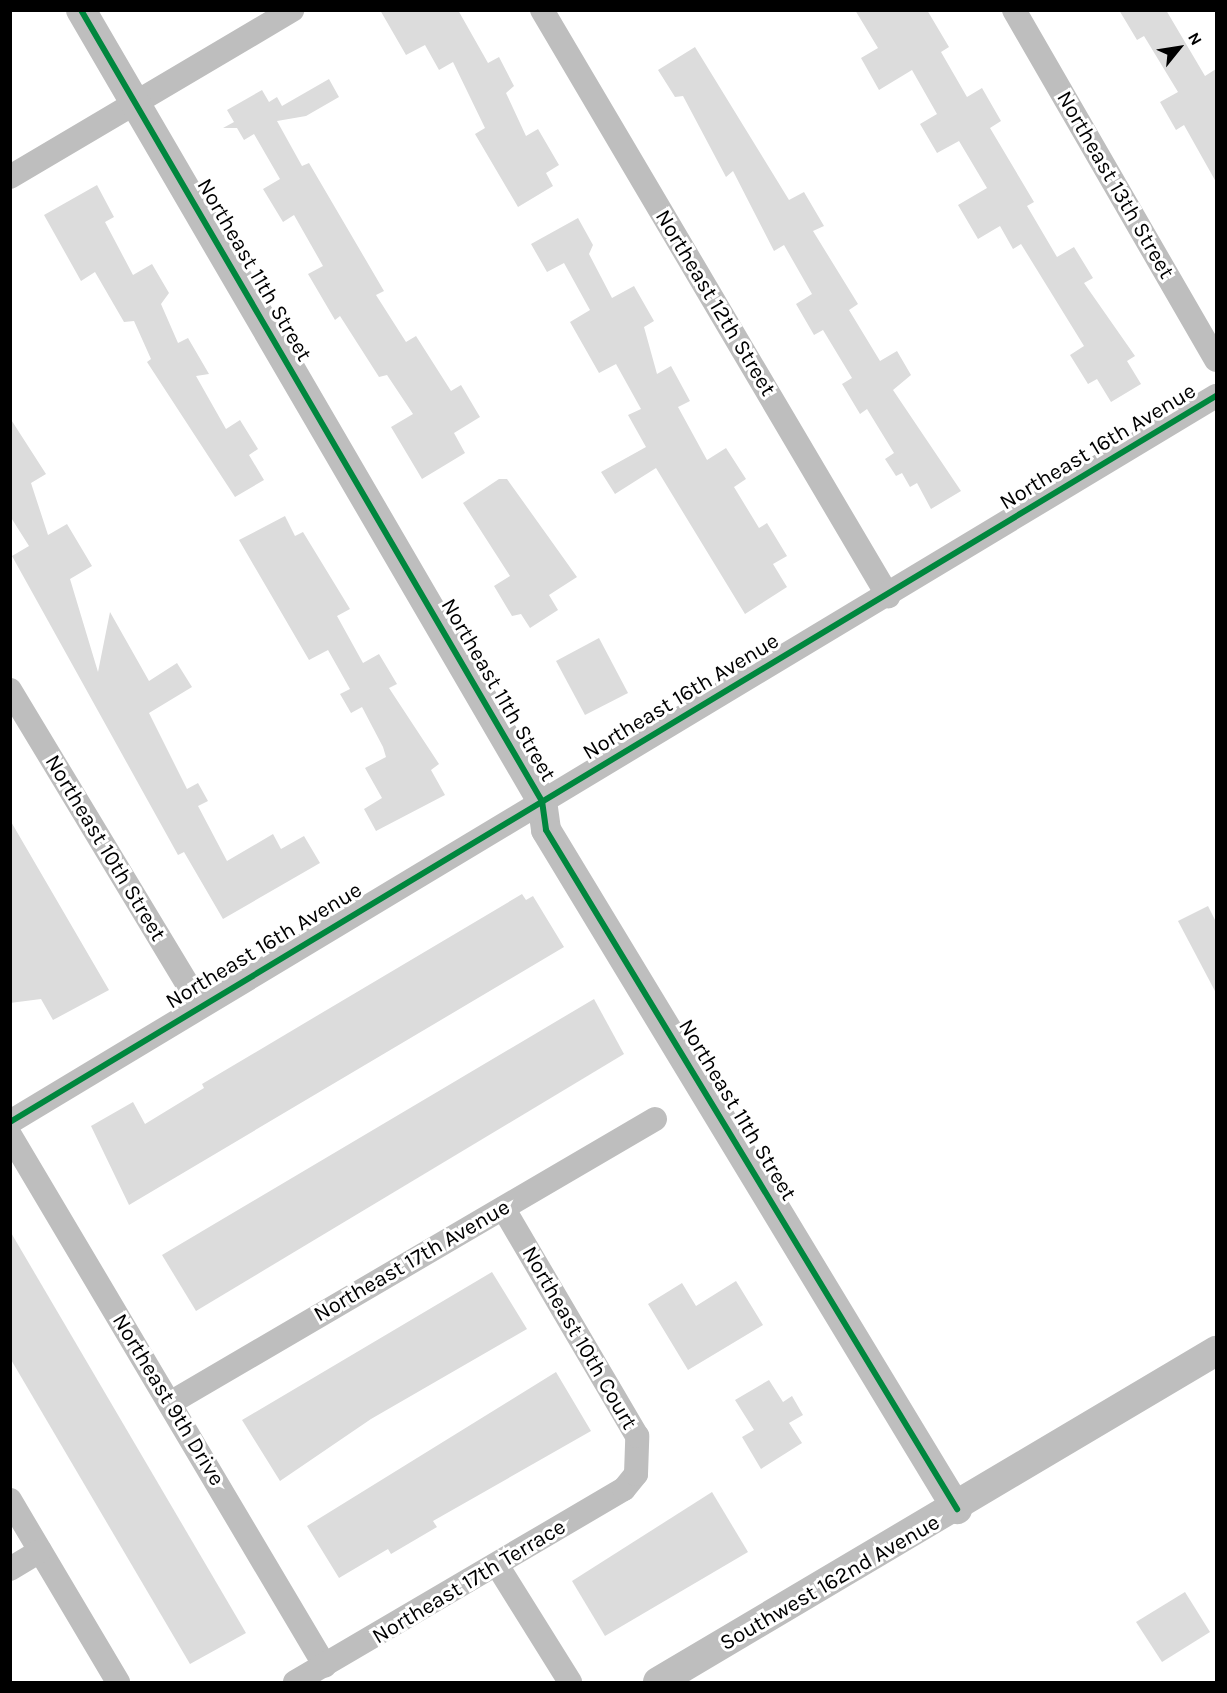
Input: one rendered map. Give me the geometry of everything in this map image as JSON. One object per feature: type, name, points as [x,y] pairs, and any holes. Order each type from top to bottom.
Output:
[{"type":"street","name":"Northeast 11th Street","points":[[81,10],[542,801],[546,830],[957,1509]]},
{"type":"street","points":[[10,177],[292,10]]},
{"type":"street","name":"Northeast 12th Street","points":[[542,10],[888,596]]},
{"type":"street","name":"Northeast 13th Street","points":[[1014,10],[1216,360]]},
{"type":"street","name":"Northeast 16th Avenue","points":[[10,1122],[200,1005],[888,596],[1216,396]]},
{"type":"street","name":"Northeast 10th Street","points":[[10,690],[200,1005]]},
{"type":"street","name":"Northeast 17th Avenue","points":[[170,1403],[655,1119]]},
{"type":"street","name":"Northeast 9th Drive","points":[[10,1135],[325,1666]]},
{"type":"street","name":"Northeast 10th Court","points":[[503,1208],[637,1436],[636,1474]]},
{"type":"street","name":"Southwest 162nd Avenue","points":[[658,1683],[957,1509],[1216,1351]]},
{"type":"street","name":"Northeast 17th Terrace","points":[[295,1683],[624,1490],[636,1474]]},
{"type":"street","points":[[10,1500],[118,1683]]},
{"type":"street","points":[[10,1569],[40,1551]]},
{"type":"street","points":[[497,1565],[570,1683]]},
{"type":"building","points":[[380,10],[458,10],[488,63],[499,57],[514,86],[506,93],[526,136],[538,129],[559,165],[546,173],[553,186],[518,207],[475,134],[485,128],[453,62],[439,70],[425,45],[406,55]]},
{"type":"building","points":[[855,10],[927,10],[949,47],[941,52],[967,97],[982,88],[1001,121],[990,128],[1034,202],[1027,206],[1057,257],[1074,247],[1093,278],[1084,283],[1135,356],[1127,361],[1141,384],[1111,402],[1097,379],[1088,384],[1070,355],[1084,346],[1021,244],[1013,249],[1000,226],[978,239],[958,205],[987,188],[959,141],[937,153],[920,124],[937,114],[912,70],[879,90],[861,58],[878,48]]},
{"type":"building","points":[[1119,10],[1166,10],[1205,76],[1216,69],[1216,182],[1184,125],[1176,130],[1160,102],[1178,92],[1144,36],[1137,40]]},
{"type":"building","points":[[695,47],[789,200],[804,192],[824,226],[813,231],[858,304],[849,310],[880,361],[897,351],[911,375],[893,390],[961,491],[931,509],[917,483],[910,487],[902,473],[896,476],[885,459],[894,453],[867,409],[860,414],[842,384],[852,378],[823,330],[814,335],[796,304],[812,294],[784,245],[774,251],[733,171],[726,177],[683,96],[675,97],[658,70]]},
{"type":"building","points":[[329,79],[339,97],[306,116],[277,121],[302,166],[309,163],[384,291],[376,295],[406,342],[416,336],[451,391],[461,385],[480,417],[454,433],[465,453],[422,479],[391,427],[413,414],[387,375],[379,377],[340,316],[335,320],[308,274],[323,266],[294,215],[283,222],[263,189],[280,179],[254,134],[244,140],[237,128],[223,128],[234,122],[227,110],[262,90],[269,102],[277,97],[282,106]]},
{"type":"building","points":[[97,185],[114,217],[105,222],[133,275],[152,264],[169,293],[161,304],[178,343],[188,338],[209,374],[196,376],[226,429],[240,420],[258,449],[249,455],[264,480],[235,497],[147,362],[151,359],[134,321],[124,322],[95,272],[81,281],[44,215]]},
{"type":"building","points":[[578,218],[593,245],[589,254],[612,298],[634,286],[654,321],[644,327],[657,374],[671,366],[690,401],[678,407],[707,460],[726,448],[746,479],[734,487],[759,528],[767,523],[787,556],[773,564],[787,587],[745,614],[656,468],[615,494],[601,472],[646,447],[628,415],[641,409],[616,364],[599,373],[570,322],[590,310],[564,263],[547,272],[531,244]]},
{"type":"building","points":[[10,418],[46,474],[31,483],[48,535],[67,524],[92,566],[70,579],[98,672],[110,612],[149,681],[177,663],[192,687],[149,713],[187,789],[198,783],[208,801],[198,806],[227,861],[273,834],[281,849],[304,836],[320,863],[223,919],[184,852],[178,855],[12,556],[29,546],[10,516]]},
{"type":"building","points":[[499,479],[507,479],[577,577],[549,595],[558,610],[530,628],[521,614],[512,616],[494,586],[510,576],[463,503]]},
{"type":"building","points":[[285,516],[295,536],[303,532],[350,609],[337,616],[363,663],[379,654],[397,684],[389,688],[439,764],[431,770],[445,795],[376,831],[364,809],[382,798],[365,768],[386,757],[383,747],[362,707],[351,713],[340,694],[350,689],[328,650],[309,660],[239,540]]},
{"type":"building","points":[[599,638],[628,693],[585,715],[556,661]]},
{"type":"building","points":[[10,820],[109,990],[53,1020],[41,999],[10,1003]]},
{"type":"building","points":[[522,894],[526,900],[533,896],[564,947],[129,1205],[91,1126],[133,1102],[145,1124],[204,1088],[202,1084]]},
{"type":"building","points":[[1208,906],[1216,922],[1216,993],[1178,921]]},
{"type":"building","points":[[594,999],[624,1054],[196,1311],[162,1255]]},
{"type":"building","points":[[10,1231],[246,1633],[190,1664],[10,1358]]},
{"type":"building","points":[[492,1272],[527,1329],[371,1419],[280,1481],[242,1420]]},
{"type":"building","points":[[736,1281],[763,1325],[688,1370],[648,1304],[682,1283],[696,1306]]},
{"type":"building","points":[[556,1372],[591,1431],[433,1521],[437,1527],[391,1554],[388,1549],[339,1578],[307,1526]]},
{"type":"building","points":[[769,1380],[783,1402],[792,1396],[803,1415],[789,1423],[802,1443],[761,1469],[742,1437],[754,1430],[735,1400]]},
{"type":"building","points":[[712,1492],[748,1552],[605,1636],[572,1581]]},
{"type":"building","points":[[1185,1592],[1210,1632],[1162,1662],[1136,1622]]},
{"type":"cycle path","points":[[81,10],[542,801],[546,830],[957,1509]]},
{"type":"cycle path","points":[[10,1122],[1216,396]]}]
